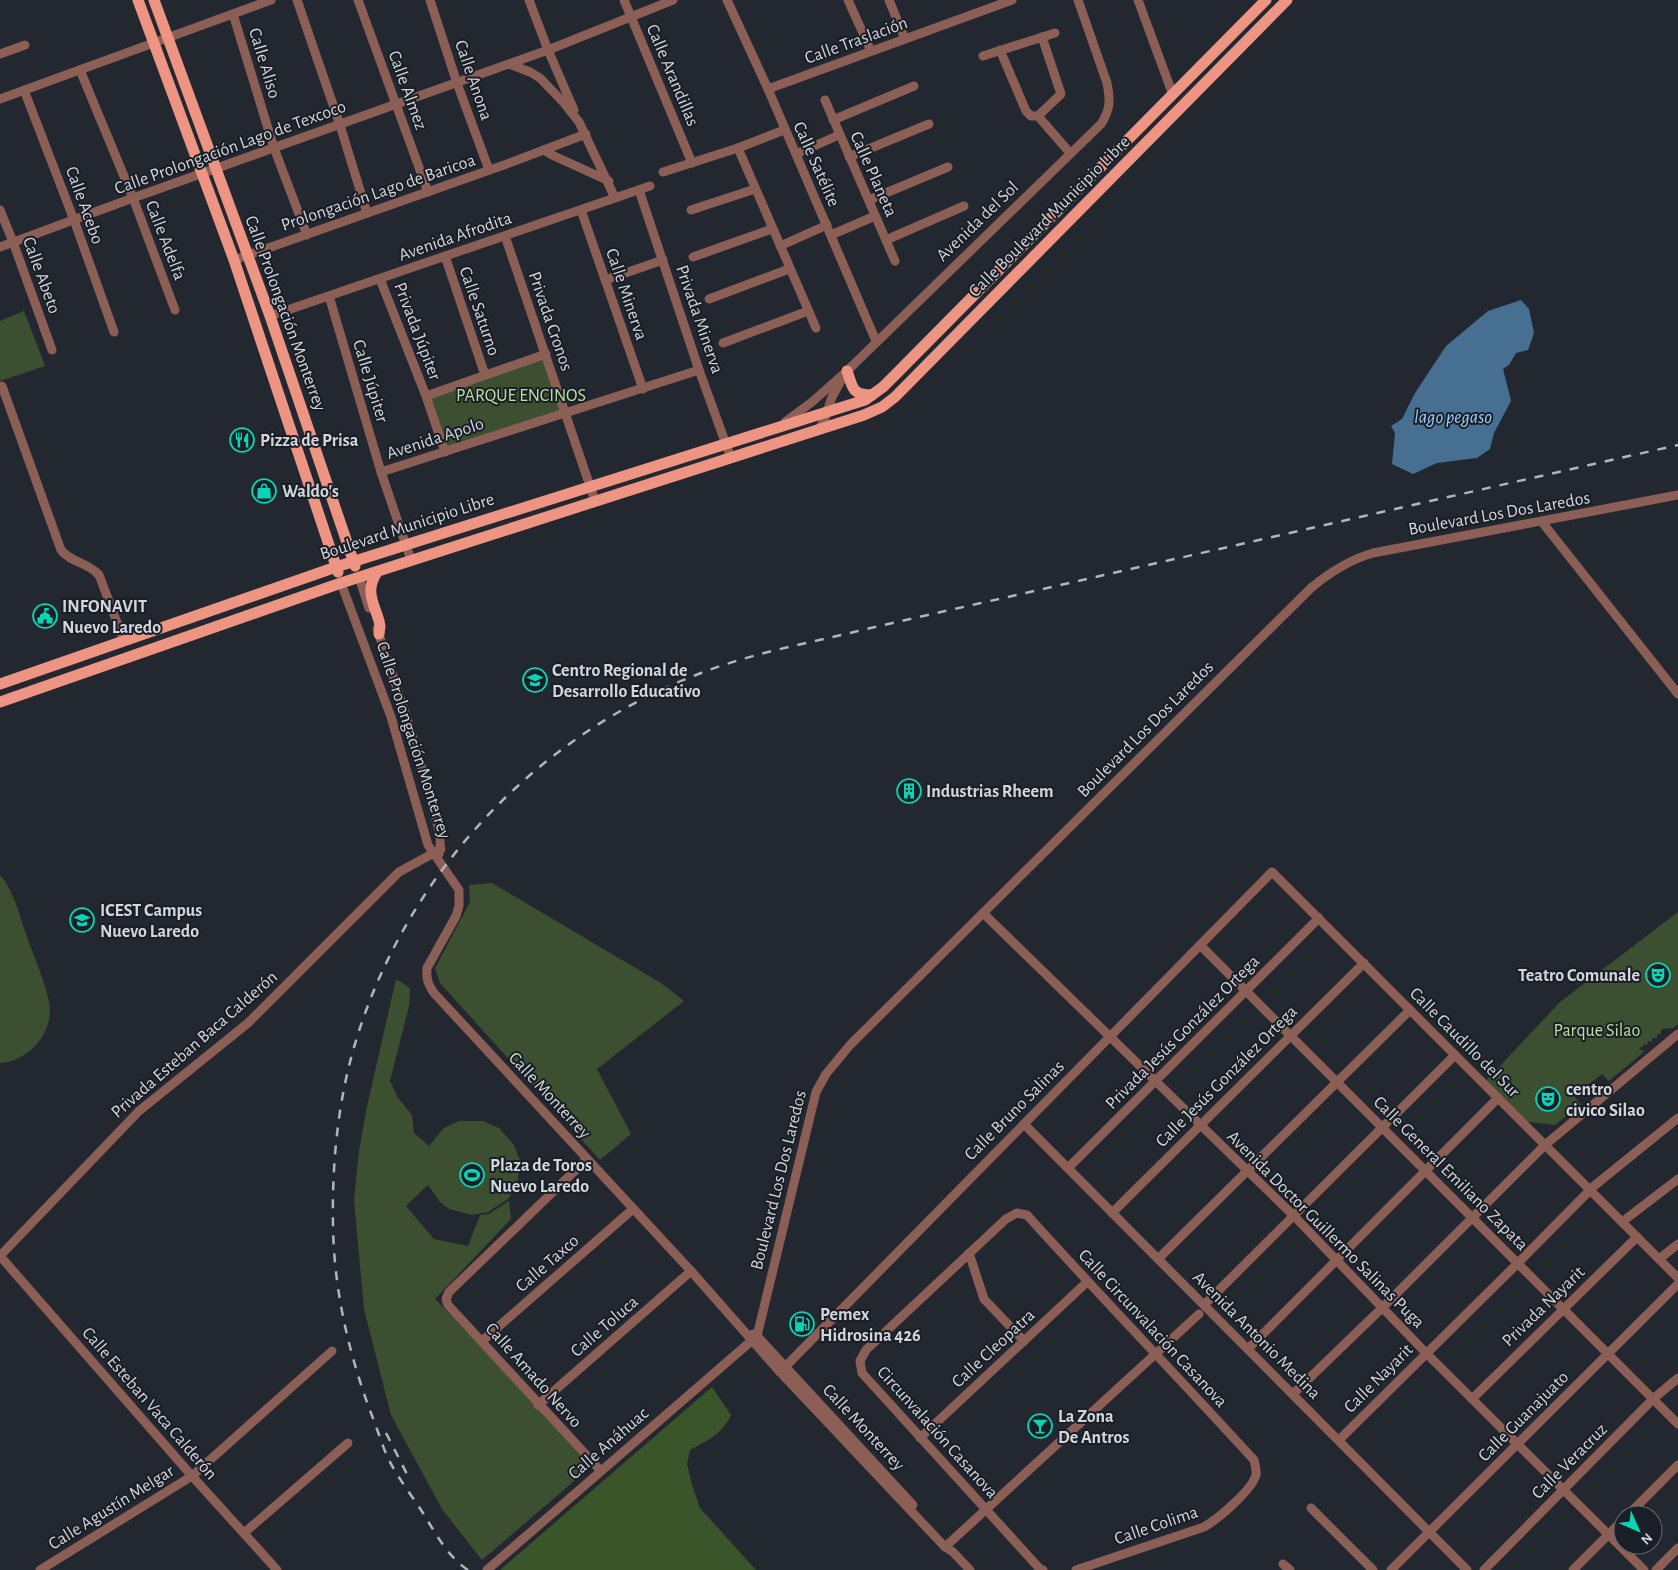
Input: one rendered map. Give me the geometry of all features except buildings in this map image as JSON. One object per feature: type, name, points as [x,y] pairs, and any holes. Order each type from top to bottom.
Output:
[{"type":"main road","name":"Calle Prolongación Monterrey","points":[[138,0],[234,260],[341,583]]},
{"type":"main road","name":"Calle Prolongación Monterrey","points":[[154,0],[270,316],[359,577]]},
{"type":"main road","name":"Calle Boulevard Municipio Libre","points":[[828,411],[864,400],[874,394],[913,357],[1266,0]]},
{"type":"main road","name":"Calle Boulevard Municipio Libre","points":[[818,430],[864,415],[882,407],[894,397],[1287,0]]},
{"type":"main road","points":[[846,371],[856,392],[860,394],[874,394]]},
{"type":"main road","name":"Boulevard Municipio Libre","points":[[0,684],[354,561],[828,411]]},
{"type":"main road","name":"Boulevard Municipio Libre","points":[[0,702],[359,577],[818,430]]},
{"type":"main road","points":[[455,529],[460,545]]},
{"type":"main road","points":[[377,572],[371,581],[370,587],[380,626],[379,634]]},
{"type":"main road","points":[[181,621],[186,637]]},
{"type":"main road","points":[[79,656],[85,672]]},
{"type":"street","points":[[0,99],[271,0]]},
{"type":"street","points":[[297,0],[340,125],[367,213]]},
{"type":"street","name":"Calle Almez","points":[[358,0],[428,192]]},
{"type":"street","name":"Calle Anona","points":[[430,0],[457,83],[489,170]]},
{"type":"street","points":[[529,0],[579,122],[616,198]]},
{"type":"street","name":"Calle Arandillas","points":[[624,0],[692,163]]},
{"type":"street","name":"Calle Prolongación Lago de Texcoco","points":[[0,247],[548,50],[673,0]]},
{"type":"street","name":"Calle Satélite","points":[[727,0],[768,89],[876,341]]},
{"type":"street","points":[[848,0],[871,52]]},
{"type":"street","points":[[889,0],[906,39]]},
{"type":"street","name":"Calle Traslación","points":[[768,89],[1012,0]]},
{"type":"street","name":"Avenida del Sol","points":[[776,427],[804,409],[846,371],[1101,124],[1110,106],[1107,83],[1078,0]]},
{"type":"street","points":[[1142,2],[1173,95]]},
{"type":"street","name":"Calle Aliso","points":[[233,14],[274,148],[307,234]]},
{"type":"street","points":[[983,56],[1055,33]]},
{"type":"street","points":[[1000,50],[1026,111],[1031,116],[1038,116],[1060,94],[1042,37]]},
{"type":"street","points":[[0,54],[25,45]]},
{"type":"street","points":[[509,64],[540,78],[579,122]]},
{"type":"street","name":"Calle Adelfa","points":[[80,70],[133,198],[175,310]]},
{"type":"street","points":[[833,120],[914,86]]},
{"type":"street","name":"Calle Acebo","points":[[24,90],[74,220],[114,332]]},
{"type":"street","name":"Calle Planeta","points":[[825,100],[895,261]]},
{"type":"street","points":[[1038,116],[1070,153]]},
{"type":"street","points":[[849,157],[930,124]]},
{"type":"street","points":[[663,172],[738,148],[784,130]]},
{"type":"street","name":"Prolongación Lago de Baricoa","points":[[234,260],[504,165],[586,134]]},
{"type":"street","points":[[796,154],[839,135]]},
{"type":"street","points":[[738,148],[816,328]]},
{"type":"street","points":[[544,150],[609,181]]},
{"type":"street","points":[[869,200],[948,167]]},
{"type":"street","name":"Avenida Afrodita","points":[[270,316],[650,186]]},
{"type":"street","points":[[691,210],[755,189]]},
{"type":"street","name":"Privada Minerva","points":[[639,190],[730,458]]},
{"type":"street","points":[[886,240],[964,206]]},
{"type":"street","name":"Calle Abeto","points":[[0,210],[52,350]]},
{"type":"street","name":"Calle Minerva","points":[[581,210],[643,389]]},
{"type":"street","points":[[831,235],[875,216]]},
{"type":"street","points":[[780,246],[827,226]]},
{"type":"street","points":[[693,257],[772,229]]},
{"type":"street","name":"Privada Cronos","points":[[505,236],[595,501]]},
{"type":"street","name":"Calle Saturno","points":[[445,256],[485,375]]},
{"type":"street","points":[[605,280],[663,260]]},
{"type":"street","points":[[709,299],[789,269]]},
{"type":"street","name":"Privada Júpiter","points":[[380,279],[446,452]]},
{"type":"street","name":"Calle Júpiter","points":[[329,296],[381,472],[411,560]]},
{"type":"street","points":[[723,343],[808,311]]},
{"type":"street","points":[[426,396],[546,354]]},
{"type":"street","name":"Avenida Apolo","points":[[381,472],[699,370]]},
{"type":"street","points":[[818,430],[828,411],[832,397],[846,371]]},
{"type":"street","points":[[2,386],[61,550],[68,557],[99,575],[124,641]]},
{"type":"street","name":"Boulevard Los Dos Laredos","points":[[754,1339],[804,1136],[820,1083],[850,1045],[1311,588],[1325,576],[1349,562],[1381,552],[1678,495]]},
{"type":"street","points":[[1542,522],[1678,694]]},
{"type":"street","name":"Calle Prolongación Monterrey","points":[[359,577],[412,735],[439,833],[437,853]]},
{"type":"street","name":"Calle Prolongación Monterrey","points":[[341,583],[391,717],[425,836],[437,853]]},
{"type":"street","name":"Calle Monterrey","points":[[437,853],[459,890],[460,906],[427,968],[428,984],[434,993],[745,1331],[970,1570]]},
{"type":"street","name":"Privada Esteban Baca Calderón","points":[[0,1256],[139,1112],[248,1023],[399,872],[437,853]]},
{"type":"street","name":"Calle Caudillo del Sur","points":[[1272,872],[1678,1278]]},
{"type":"street","name":"Calle Bruno Salinas","points":[[782,1369],[1272,872]]},
{"type":"street","name":"Avenida Doctor Guillermo Salinas Puga","points":[[983,913],[1294,1216],[1426,1353],[1644,1570]]},
{"type":"street","name":"Privada Jesús González Ortega","points":[[1068,1168],[1319,918]]},
{"type":"street","name":"Calle General Emiliano Zapata","points":[[1200,945],[1678,1424]]},
{"type":"street","name":"Calle Jesús González Ortega","points":[[1112,1213],[1364,963]]},
{"type":"street","points":[[1158,1259],[1410,1010]]},
{"type":"street","points":[[1293,1394],[1545,1145],[1678,1034]]},
{"type":"street","points":[[1204,1305],[1455,1055]]},
{"type":"street","points":[[1248,1349],[1498,1098]]},
{"type":"street","name":"Calle Nayarit","points":[[1339,1440],[1518,1264],[1590,1190],[1678,1118]]},
{"type":"street","name":"Avenida Antonio Medina","points":[[1024,1124],[1467,1570]]},
{"type":"street","name":"Calle Amado Nervo","points":[[587,1159],[449,1292],[446,1299],[448,1306],[601,1471]]},
{"type":"street","points":[[1622,1222],[1678,1179]]},
{"type":"street","name":"Calle Taxco","points":[[482,1341],[633,1209]]},
{"type":"street","name":"Circunvalación Casanova","points":[[1017,1213],[1006,1219],[866,1350],[860,1361],[862,1373],[1040,1569],[1043,1570]]},
{"type":"street","name":"Calle Circunvalación Casanova","points":[[1017,1213],[1027,1215],[1087,1282],[1156,1353],[1254,1460],[1257,1473]]},
{"type":"street","name":"Privada Nayarit","points":[[1472,1399],[1637,1237]]},
{"type":"street","points":[[1659,1259],[1678,1244]]},
{"type":"street","points":[[969,1253],[984,1299],[1024,1341]]},
{"type":"street","name":"Calle Esteban Vaca Calderón","points":[[0,1256],[192,1476],[277,1570]]},
{"type":"street","name":"Calle Toluca","points":[[538,1405],[691,1271]]},
{"type":"street","name":"Calle Cleopatra","points":[[920,1438],[1087,1282]]},
{"type":"street","name":"Calle Guanajuato","points":[[1391,1570],[1678,1284]]},
{"type":"street","points":[[947,1545],[1199,1314]]},
{"type":"street","name":"Calle Anáhuac","points":[[487,1570],[754,1339]]},
{"type":"street","name":"Calle Agustín Melgar","points":[[40,1570],[192,1476],[332,1350]]},
{"type":"street","name":"Calle Veracruz","points":[[1484,1570],[1653,1399],[1678,1378]]},
{"type":"street","points":[[244,1533],[348,1443]]},
{"type":"street","points":[[1638,1505],[1678,1465]]},
{"type":"street","name":"Calle Colima","points":[[1076,1570],[1214,1522],[1251,1486],[1257,1473]]},
{"type":"street","points":[[1311,1508],[1373,1570]]},
{"type":"street","points":[[1573,1570],[1613,1530]]},
{"type":"street","points":[[1656,1570],[1678,1548]]},
{"type":"green space","points":[[24,311],[45,366],[0,381],[0,321]]},
{"type":"green space","name":"PARQUE ENCINOS","points":[[546,354],[566,413],[445,452],[426,396]]},
{"type":"green space","points":[[0,875],[16,903],[44,983],[50,1016],[42,1037],[28,1053],[8,1062],[0,1063]]},
{"type":"green space","points":[[492,883],[661,983],[684,1001],[597,1069],[631,1134],[600,1160],[440,983],[435,968],[470,902],[469,885]]},
{"type":"green space","name":"Parque Silao","points":[[1678,912],[1678,1024],[1673,1028],[1661,1029],[1661,1034],[1657,1034],[1657,1038],[1652,1038],[1652,1042],[1648,1041],[1647,1045],[1643,1044],[1643,1047],[1640,1047],[1639,1049],[1645,1051],[1609,1081],[1602,1074],[1574,1096],[1581,1104],[1555,1125],[1523,1121],[1484,1083],[1560,1002]]},
{"type":"green space","points":[[396,979],[410,988],[409,1006],[390,1081],[398,1098],[412,1115],[414,1133],[429,1146],[444,1128],[459,1121],[483,1121],[499,1128],[514,1145],[520,1161],[517,1186],[508,1199],[488,1212],[472,1215],[449,1209],[440,1202],[428,1185],[406,1206],[434,1239],[468,1246],[480,1215],[489,1214],[509,1201],[511,1219],[435,1299],[594,1464],[482,1560],[442,1509],[391,1415],[364,1309],[354,1200],[359,1151],[366,1111]]},
{"type":"green space","points":[[712,1387],[731,1415],[728,1422],[719,1432],[690,1450],[687,1464],[692,1485],[700,1508],[756,1570],[500,1570]]},
{"type":"water","name":"lago pegaso","points":[[1521,300],[1529,309],[1534,333],[1528,350],[1516,353],[1509,365],[1503,369],[1511,401],[1494,433],[1490,449],[1477,458],[1437,463],[1413,474],[1392,464],[1395,433],[1391,426],[1402,419],[1415,393],[1446,346],[1488,311]]},
{"type":"railway","points":[[468,1570],[454,1559],[443,1544],[389,1460],[365,1398],[345,1325],[336,1276],[333,1226],[334,1167],[340,1109],[348,1070],[368,1005],[396,942],[432,884],[474,830],[522,782],[576,740],[634,704],[696,675],[736,661],[889,624],[1678,445]]},
{"type":"railway","points":[[386,1433],[410,1480]]},
{"type":"place","name":"Pizza de Prisa","points":[[242,440]]},
{"type":"place","name":"Waldo's","points":[[264,491]]},
{"type":"place","name":"INFONAVIT Nuevo Laredo","points":[[45,616]]},
{"type":"place","name":"Centro Regional de Desarrollo Educativo","points":[[535,680]]},
{"type":"place","name":"Industrias Rheem","points":[[909,791]]},
{"type":"place","name":"ICEST Campus Nuevo Laredo","points":[[82,920]]},
{"type":"place","name":"Teatro Comunale","points":[[1658,975]]},
{"type":"place","name":"centro civico Silao","points":[[1548,1099]]},
{"type":"place","name":"Plaza de Toros Nuevo Laredo","points":[[472,1175]]},
{"type":"place","name":"Pemex Hidrosina 426","points":[[802,1324]]},
{"type":"place","name":"La Zona De Antros","points":[[1040,1426]]}]
